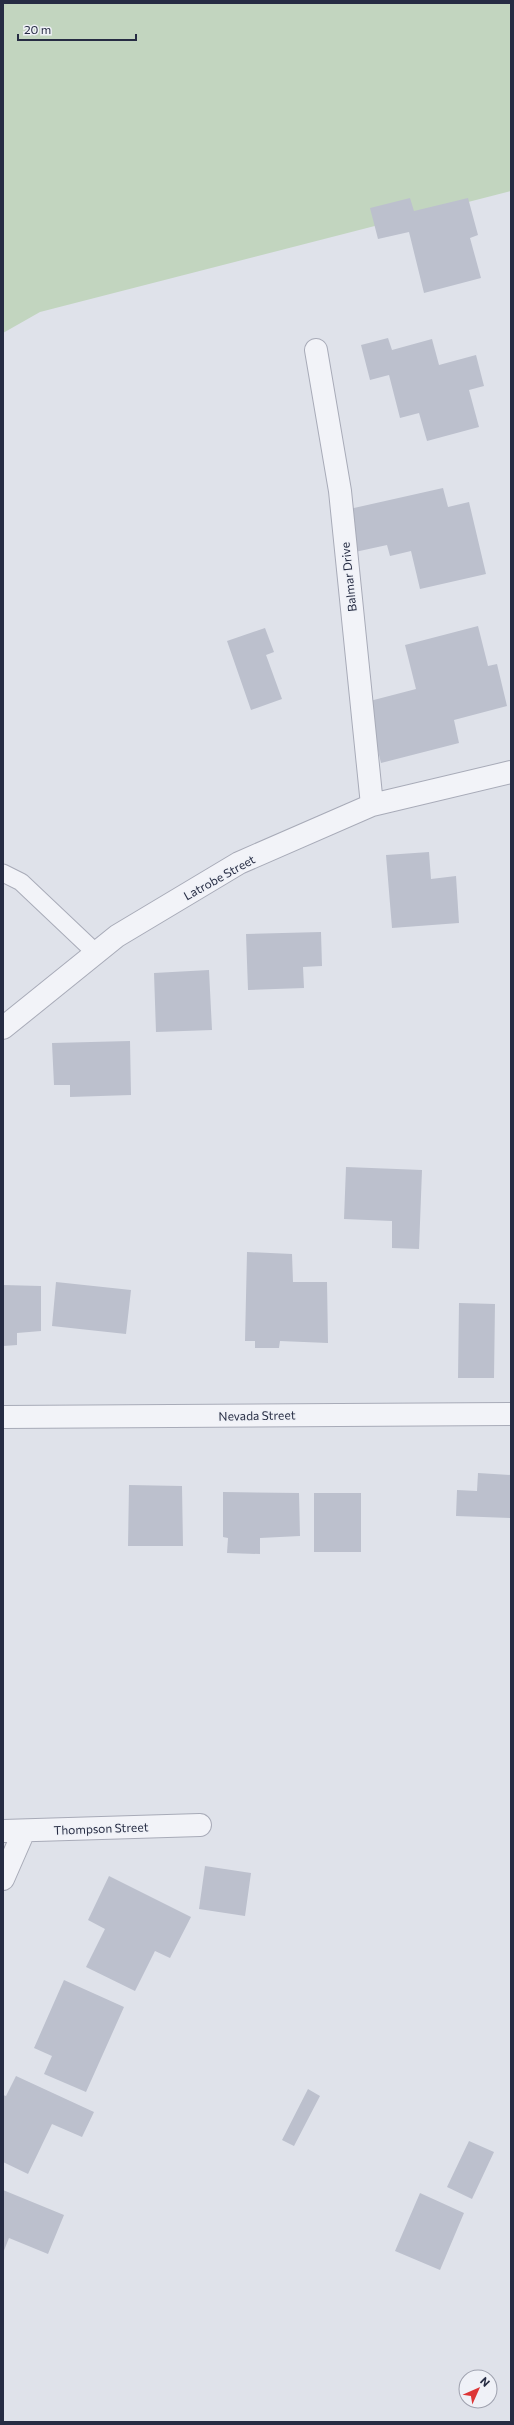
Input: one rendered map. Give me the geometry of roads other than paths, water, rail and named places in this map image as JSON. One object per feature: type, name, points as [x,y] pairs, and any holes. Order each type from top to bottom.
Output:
[{"type":"street","name":"Balmar Drive","points":[[316,350],[340,491],[372,805]]},
{"type":"street","name":"Latrobe Street","points":[[3,1028],[117,936],[239,863],[372,805],[511,772]]},
{"type":"street","name":"Nevada Street","points":[[3,1417],[511,1414]]},
{"type":"street","name":"Thompson Street","points":[[3,1831],[200,1825]]},
{"type":"street","points":[[3,1878],[24,1831]]},
{"type":"lane","points":[[3,873],[21,882],[96,953]]}]
